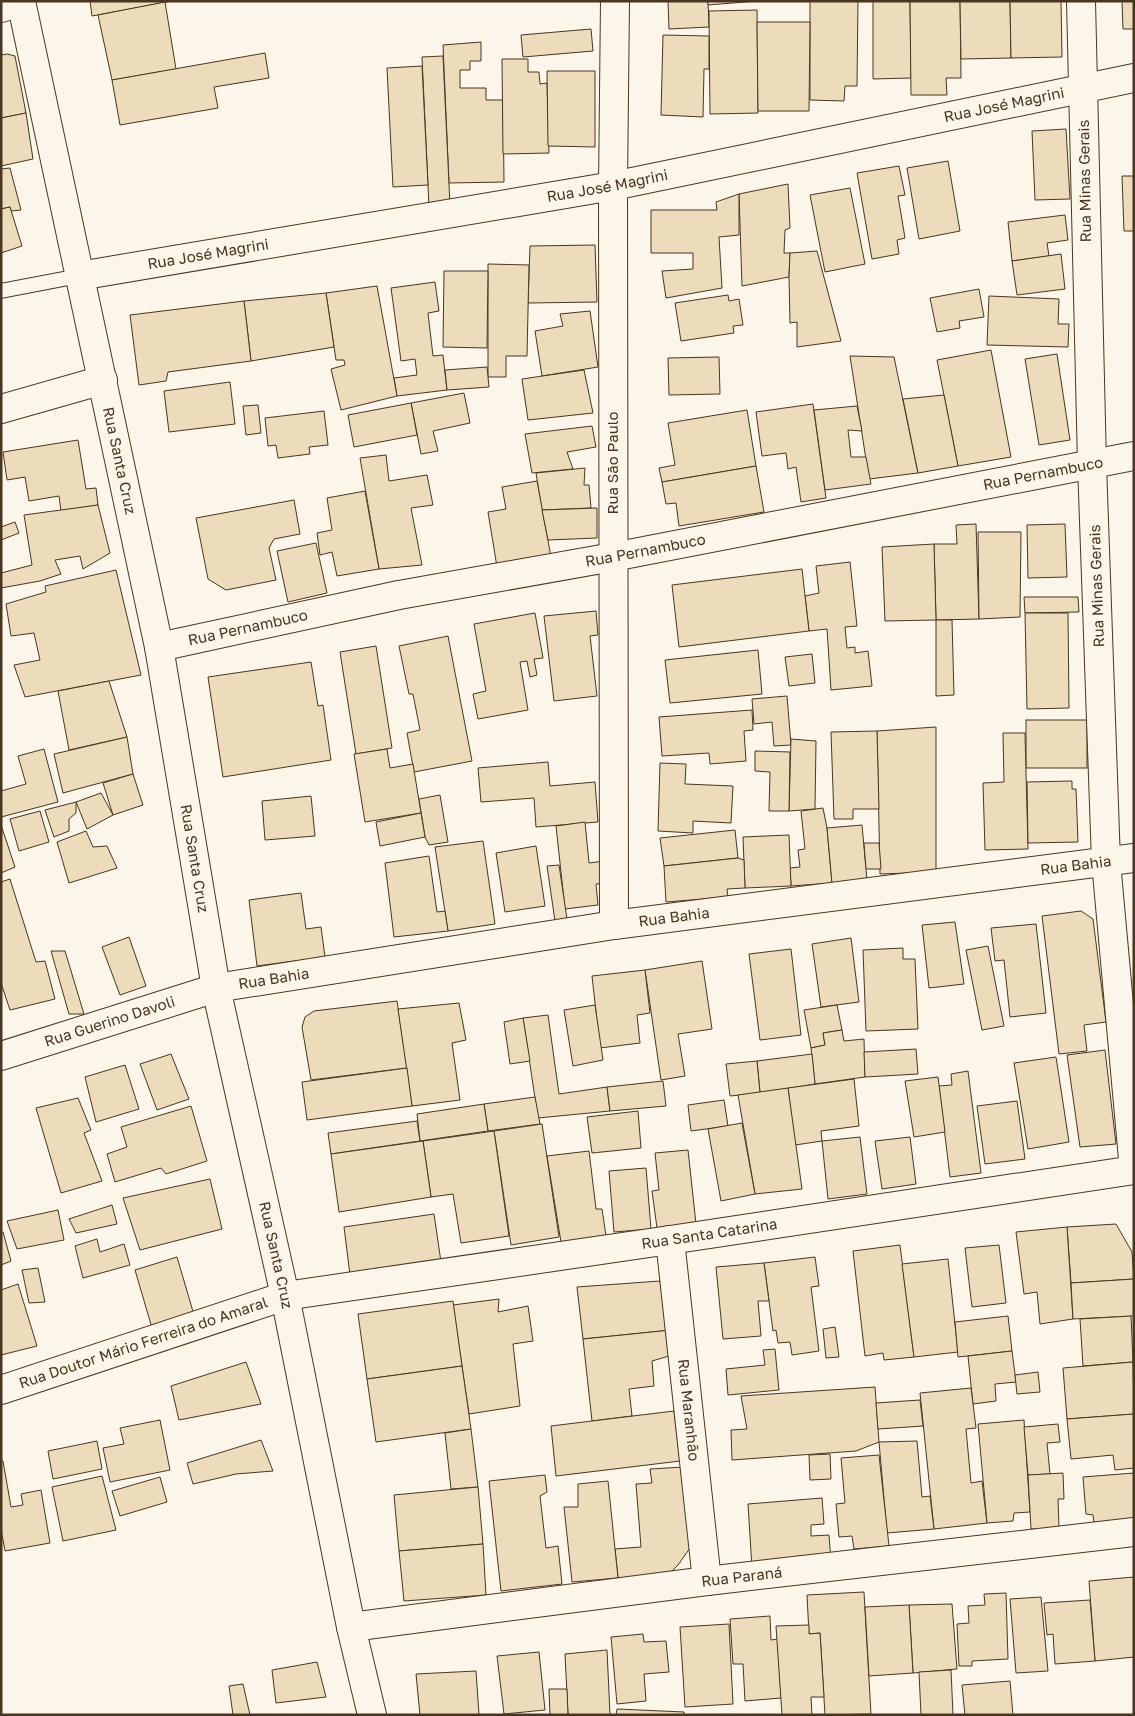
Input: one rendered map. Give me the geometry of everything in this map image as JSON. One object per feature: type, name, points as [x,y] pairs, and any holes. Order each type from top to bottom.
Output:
[{"type":"street","name":"Rua São Paulo","points":[[614,925],[613,186],[615,1]]},
{"type":"street","name":"Rua Minas Gerais","points":[[1081,1],[1092,464],[1106,862],[1134,1170]]},
{"type":"street","points":[[1,8],[21,2]]},
{"type":"street","name":"Rua Santa Cruz","points":[[21,2],[159,647],[216,988],[285,1296],[351,1627],[372,1715]]},
{"type":"street","name":"Rua José Magrini","points":[[79,276],[613,186],[1134,78]]},
{"type":"street","points":[[1,409],[103,380]]},
{"type":"street","name":"Rua Pernambuco","points":[[159,647],[399,595],[613,557],[1134,456]]},
{"type":"street","name":"Rua Bahia","points":[[216,988],[614,925],[1134,858]]},
{"type":"street","name":"Rua Guerino Davoli","points":[[1,1056],[216,988]]},
{"type":"street","name":"Rua Santa Catarina","points":[[285,1296],[1134,1170]]},
{"type":"street","name":"Rua Maranhão","points":[[670,1240],[707,1581]]},
{"type":"street","name":"Rua Doutor Mário Ferreira do Amaral","points":[[1,1390],[285,1296]]},
{"type":"street","name":"Rua Paraná","points":[[351,1627],[707,1581],[1134,1532]]},
{"type":"lane","points":[[1,291],[79,276]]},
{"type":"building","points":[[90,1],[172,1],[92,16]]},
{"type":"building","points":[[668,1],[708,1],[709,27],[669,29]]},
{"type":"building","points":[[708,1],[757,1],[708,5]]},
{"type":"building","points":[[810,1],[858,1],[857,86],[845,86],[844,101],[810,100]]},
{"type":"building","points":[[873,1],[910,1],[911,78],[873,79]]},
{"type":"building","points":[[910,1],[960,1],[961,78],[946,78],[947,95],[911,95]]},
{"type":"building","points":[[960,1],[1010,1],[1011,58],[961,59]]},
{"type":"building","points":[[1010,1],[1061,1],[1062,57],[1011,58]]},
{"type":"building","points":[[1122,1],[1134,1],[1134,29],[1123,29]]},
{"type":"building","points":[[165,2],[176,69],[112,80],[98,15]]},
{"type":"building","points":[[757,10],[758,113],[710,114],[709,11]]},
{"type":"building","points":[[757,22],[810,22],[809,111],[758,111]]},
{"type":"building","points":[[591,29],[593,51],[523,57],[521,35]]},
{"type":"building","points":[[663,35],[709,36],[709,69],[704,69],[703,117],[661,115]]},
{"type":"building","points":[[481,42],[481,61],[470,61],[470,70],[460,70],[460,88],[486,88],[486,100],[503,100],[504,182],[449,183],[443,45]]},
{"type":"building","points":[[265,53],[269,78],[214,87],[218,108],[120,125],[112,80]]},
{"type":"building","points":[[1,55],[15,56],[26,113],[1,118]]},
{"type":"building","points":[[443,56],[450,206],[429,207],[422,57]]},
{"type":"building","points":[[502,59],[528,59],[528,72],[539,72],[540,84],[547,83],[549,153],[503,154]]},
{"type":"building","points":[[422,66],[428,185],[393,187],[387,68]]},
{"type":"building","points":[[547,71],[595,71],[595,147],[548,146]]},
{"type":"building","points":[[26,113],[33,159],[1,166],[1,118]]},
{"type":"building","points":[[1066,129],[1070,199],[1035,200],[1032,131]]},
{"type":"building","points":[[948,161],[960,231],[919,239],[907,168]]},
{"type":"building","points":[[899,166],[905,195],[898,196],[905,238],[897,240],[899,254],[872,259],[857,173]]},
{"type":"building","points":[[10,168],[21,210],[11,211],[10,207],[1,209],[1,169]]},
{"type":"building","points":[[1122,176],[1134,176],[1134,231],[1124,231]]},
{"type":"building","points":[[788,184],[790,228],[785,230],[784,253],[790,253],[789,277],[742,286],[739,194]]},
{"type":"building","points":[[850,188],[865,264],[825,272],[810,195]]},
{"type":"building","points":[[739,194],[739,235],[719,237],[722,288],[666,298],[662,271],[693,269],[693,253],[651,253],[651,210],[717,210],[716,202]]},
{"type":"building","points":[[10,207],[22,246],[1,253],[1,209]]},
{"type":"building","points":[[1065,215],[1068,240],[1047,243],[1049,256],[1012,261],[1008,222]]},
{"type":"building","points":[[595,245],[597,302],[528,303],[530,246]]},
{"type":"building","points":[[817,251],[841,341],[797,347],[797,322],[790,323],[790,253]]},
{"type":"building","points":[[1061,254],[1065,289],[1017,295],[1012,261]]},
{"type":"building","points":[[488,264],[529,265],[527,356],[506,356],[506,377],[488,377]]},
{"type":"building","points":[[444,271],[488,271],[487,348],[443,347]]},
{"type":"building","points":[[435,282],[439,311],[428,313],[433,356],[443,355],[447,390],[397,396],[394,378],[417,375],[415,359],[401,361],[391,288]]},
{"type":"building","points":[[377,286],[397,396],[341,410],[331,369],[345,365],[344,360],[336,360],[326,293]]},
{"type":"building","points":[[979,289],[984,317],[959,321],[960,328],[937,332],[930,298]]},
{"type":"building","points":[[326,293],[334,347],[251,361],[244,301]]},
{"type":"building","points":[[728,295],[729,301],[739,299],[743,325],[733,326],[734,333],[681,341],[675,303]]},
{"type":"building","points":[[989,296],[1059,299],[1058,324],[1069,324],[1068,347],[987,345]]},
{"type":"building","points":[[244,301],[251,361],[168,372],[166,381],[139,385],[130,315]]},
{"type":"building","points":[[590,311],[598,367],[542,376],[535,331],[563,326],[560,314]]},
{"type":"building","points":[[991,350],[1011,457],[958,466],[937,360]]},
{"type":"building","points":[[1057,354],[1070,440],[1039,445],[1025,359]]},
{"type":"building","points":[[850,356],[894,357],[918,473],[869,479]]},
{"type":"building","points":[[719,357],[720,394],[669,395],[668,358]]},
{"type":"building","points":[[487,367],[489,387],[447,390],[445,370]]},
{"type":"building","points":[[584,370],[593,413],[528,420],[522,379]]},
{"type":"building","points":[[230,382],[235,424],[169,432],[164,391]]},
{"type":"building","points":[[464,393],[470,423],[433,431],[438,451],[421,454],[411,403]]},
{"type":"building","points":[[944,395],[958,466],[918,473],[903,399]]},
{"type":"building","points":[[411,403],[417,435],[354,447],[348,415]]},
{"type":"building","points":[[813,404],[826,498],[801,502],[796,467],[788,469],[786,453],[762,456],[756,412]]},
{"type":"building","points":[[258,405],[261,433],[246,435],[243,406]]},
{"type":"building","points":[[857,406],[862,431],[848,430],[851,457],[866,457],[871,484],[825,490],[814,410]]},
{"type":"building","points":[[747,410],[756,466],[662,482],[659,468],[675,465],[668,423]]},
{"type":"building","points":[[324,411],[328,445],[309,447],[310,454],[278,458],[276,445],[268,446],[265,418]]},
{"type":"building","points":[[592,426],[596,447],[567,452],[573,469],[532,473],[525,434]]},
{"type":"building","points":[[78,440],[86,489],[96,488],[98,505],[61,511],[59,496],[29,501],[25,477],[7,480],[3,452]]},
{"type":"building","points":[[386,455],[389,481],[427,475],[433,505],[411,508],[422,565],[379,569],[360,458]]},
{"type":"building","points":[[756,466],[764,512],[679,526],[676,503],[666,504],[662,482]]},
{"type":"building","points":[[585,468],[584,485],[589,485],[591,508],[542,510],[536,473]]},
{"type":"building","points":[[537,481],[551,557],[497,567],[488,512],[506,509],[502,487]]},
{"type":"building","points":[[365,491],[379,569],[337,576],[332,552],[320,555],[317,533],[332,530],[327,498]]},
{"type":"building","points":[[294,500],[300,534],[274,539],[269,548],[276,580],[226,590],[208,579],[196,518]]},
{"type":"building","points":[[98,505],[110,553],[83,569],[80,556],[55,560],[61,574],[40,581],[1,588],[1,573],[32,565],[24,515]]},
{"type":"building","points":[[597,508],[597,538],[548,540],[542,510]]},
{"type":"building","points":[[15,522],[19,533],[1,540],[1,527]]},
{"type":"building","points":[[976,524],[979,619],[936,620],[934,544],[957,544],[956,525]]},
{"type":"building","points":[[1065,524],[1067,577],[1028,578],[1027,525]]},
{"type":"building","points":[[978,532],[1021,532],[1020,617],[979,619]]},
{"type":"building","points":[[316,543],[327,593],[288,602],[277,551]]},
{"type":"building","points":[[934,544],[936,620],[885,621],[882,547]]},
{"type":"building","points":[[850,562],[857,626],[845,627],[847,648],[855,647],[855,653],[868,651],[872,686],[831,690],[827,629],[809,631],[805,596],[819,593],[816,566]]},
{"type":"building","points":[[802,569],[809,631],[679,647],[672,585]]},
{"type":"building","points":[[116,570],[141,675],[25,697],[14,665],[40,660],[34,633],[11,636],[6,604],[46,592],[45,586]]},
{"type":"building","points":[[1024,597],[1078,597],[1079,612],[1025,613]]},
{"type":"building","points":[[596,611],[598,635],[590,636],[597,696],[554,701],[544,616]]},
{"type":"building","points":[[535,613],[543,658],[534,659],[537,675],[530,677],[527,661],[520,662],[528,710],[478,719],[473,694],[486,691],[474,624]]},
{"type":"building","points":[[1025,613],[1068,613],[1069,708],[1027,709]]},
{"type":"building","points":[[936,620],[952,620],[954,695],[936,696]]},
{"type":"building","points":[[448,636],[472,761],[414,772],[407,733],[420,730],[413,694],[409,694],[399,646]]},
{"type":"building","points":[[376,646],[392,748],[356,754],[340,652]]},
{"type":"building","points":[[758,650],[762,694],[670,703],[665,660]]},
{"type":"building","points":[[812,654],[815,683],[789,686],[785,657]]},
{"type":"building","points":[[311,662],[318,706],[323,705],[331,760],[223,777],[208,677]]},
{"type":"building","points":[[109,681],[127,737],[69,750],[58,691]]},
{"type":"building","points":[[787,696],[791,745],[774,746],[772,722],[754,724],[752,699]]},
{"type":"building","points":[[752,710],[753,730],[744,731],[746,761],[710,764],[709,753],[662,756],[659,717]]},
{"type":"building","points":[[1026,720],[1087,720],[1087,768],[1026,768]]},
{"type":"building","points":[[936,727],[936,872],[880,874],[877,731]]},
{"type":"building","points":[[877,731],[879,809],[853,809],[853,819],[834,819],[831,732]]},
{"type":"building","points":[[1003,733],[1025,733],[1028,849],[985,850],[983,783],[1004,782]]},
{"type":"building","points":[[127,737],[133,774],[63,793],[54,754]]},
{"type":"building","points":[[791,739],[816,741],[815,809],[789,811]]},
{"type":"building","points":[[44,749],[58,802],[1,817],[1,791],[26,784],[18,756]]},
{"type":"building","points":[[387,749],[390,768],[413,764],[421,813],[365,822],[354,754]]},
{"type":"building","points":[[755,751],[790,752],[789,811],[769,811],[770,772],[755,771]]},
{"type":"building","points":[[548,762],[550,786],[595,782],[598,822],[536,827],[534,798],[481,802],[478,768]]},
{"type":"building","points":[[660,763],[686,764],[685,784],[733,786],[731,823],[693,821],[693,833],[658,831]]},
{"type":"building","points":[[133,774],[143,805],[113,815],[103,783]]},
{"type":"building","points":[[1072,781],[1072,789],[1076,789],[1078,842],[1028,843],[1027,782]]},
{"type":"building","points":[[101,793],[113,815],[87,829],[76,802]]},
{"type":"building","points":[[440,795],[448,842],[429,845],[425,837],[419,799]]},
{"type":"building","points":[[311,796],[315,836],[265,840],[262,801]]},
{"type":"building","points":[[76,802],[76,813],[69,819],[69,831],[54,837],[45,810]]},
{"type":"building","points":[[823,808],[827,828],[832,883],[791,886],[790,868],[800,867],[798,850],[805,849],[801,811]]},
{"type":"building","points":[[40,811],[49,842],[19,851],[10,819]]},
{"type":"building","points":[[421,813],[425,837],[380,846],[376,822]]},
{"type":"building","points":[[585,822],[589,863],[604,861],[606,883],[596,884],[598,905],[565,909],[556,826]]},
{"type":"building","points":[[1,825],[15,867],[1,873]]},
{"type":"building","points":[[862,825],[867,880],[832,883],[827,828]]},
{"type":"building","points":[[735,830],[738,858],[664,866],[660,838]]},
{"type":"building","points":[[86,831],[93,847],[107,846],[117,868],[69,883],[57,842]]},
{"type":"building","points":[[789,835],[791,886],[745,888],[743,837]]},
{"type":"building","points":[[483,841],[495,924],[448,931],[435,847]]},
{"type":"building","points":[[864,843],[879,843],[881,869],[866,869]]},
{"type":"building","points":[[536,846],[545,906],[505,912],[496,853]]},
{"type":"building","points":[[429,856],[437,912],[445,911],[448,931],[394,937],[385,863]]},
{"type":"building","points":[[738,858],[744,860],[745,888],[727,889],[728,897],[666,902],[664,866]]},
{"type":"building","points":[[559,865],[567,919],[555,921],[547,866]]},
{"type":"building","points":[[10,879],[36,962],[45,961],[55,999],[10,1010],[1,983],[1,882]]},
{"type":"building","points":[[301,893],[306,929],[321,927],[325,957],[257,966],[249,900]]},
{"type":"building","points":[[1081,911],[1093,919],[1106,1022],[1084,1025],[1087,1051],[1059,1054],[1042,916]]},
{"type":"building","points":[[955,922],[964,984],[929,988],[922,925]]},
{"type":"building","points":[[1036,924],[1046,1013],[1010,1017],[1004,960],[995,961],[991,928]]},
{"type":"building","points":[[129,937],[146,986],[120,995],[102,947]]},
{"type":"building","points":[[851,938],[859,1002],[821,1007],[812,944]]},
{"type":"building","points":[[988,946],[1004,1026],[982,1030],[966,950]]},
{"type":"building","points":[[903,948],[903,959],[915,959],[918,1029],[866,1031],[863,950]]},
{"type":"building","points":[[791,949],[801,1035],[760,1040],[749,954]]},
{"type":"building","points":[[51,951],[65,951],[84,1014],[69,1014]]},
{"type":"building","points":[[702,961],[712,1029],[678,1034],[685,1076],[661,1080],[645,970]]},
{"type":"building","points":[[645,970],[650,1013],[637,1015],[640,1043],[600,1048],[592,976]]},
{"type":"building","points":[[397,1001],[407,1068],[311,1080],[302,1027],[305,1017],[314,1011]]},
{"type":"building","points":[[459,1003],[466,1040],[452,1043],[460,1100],[412,1106],[398,1009]]},
{"type":"building","points":[[595,1005],[603,1060],[573,1066],[564,1010]]},
{"type":"building","points":[[837,1005],[842,1030],[823,1033],[825,1045],[811,1048],[804,1010]]},
{"type":"building","points":[[548,1015],[559,1094],[607,1087],[610,1111],[538,1118],[523,1018]]},
{"type":"building","points":[[523,1018],[530,1061],[510,1064],[504,1022]]},
{"type":"building","points":[[842,1030],[844,1041],[864,1039],[865,1077],[815,1084],[811,1048],[825,1045],[823,1033]]},
{"type":"building","points":[[916,1049],[918,1074],[865,1077],[864,1052]]},
{"type":"building","points":[[1105,1050],[1116,1144],[1080,1147],[1067,1055]]},
{"type":"building","points":[[171,1054],[189,1099],[157,1110],[140,1064]]},
{"type":"building","points":[[812,1054],[815,1084],[760,1093],[757,1061]]},
{"type":"building","points":[[1056,1057],[1069,1142],[1028,1149],[1014,1063]]},
{"type":"building","points":[[757,1061],[760,1093],[730,1096],[726,1064]]},
{"type":"building","points":[[125,1065],[139,1109],[96,1122],[85,1077]]},
{"type":"building","points":[[407,1068],[412,1106],[307,1120],[302,1082]]},
{"type":"building","points":[[968,1071],[981,1173],[950,1177],[939,1086],[952,1085],[951,1074]]},
{"type":"building","points":[[938,1077],[945,1132],[914,1137],[905,1081]]},
{"type":"building","points":[[854,1079],[859,1126],[821,1131],[822,1141],[795,1145],[788,1088]]},
{"type":"building","points":[[663,1081],[666,1106],[610,1111],[607,1087]]},
{"type":"building","points":[[788,1088],[802,1189],[755,1194],[738,1095]]},
{"type":"building","points":[[535,1097],[540,1124],[488,1131],[484,1104]]},
{"type":"building","points":[[78,1098],[91,1130],[84,1133],[102,1181],[61,1193],[36,1108]]},
{"type":"building","points":[[724,1100],[728,1126],[691,1131],[688,1105]]},
{"type":"building","points":[[1017,1101],[1025,1159],[985,1164],[977,1106]]},
{"type":"building","points":[[484,1104],[488,1131],[420,1141],[417,1114]]},
{"type":"building","points":[[191,1106],[207,1161],[166,1174],[161,1168],[115,1182],[107,1154],[127,1147],[121,1127]]},
{"type":"building","points":[[638,1111],[641,1148],[592,1153],[587,1117]]},
{"type":"building","points":[[417,1121],[420,1141],[331,1154],[328,1133]]},
{"type":"building","points":[[742,1123],[755,1194],[721,1201],[708,1129]]},
{"type":"building","points":[[542,1124],[559,1237],[511,1245],[494,1131]]},
{"type":"building","points":[[494,1131],[509,1236],[461,1243],[453,1194],[431,1197],[423,1141]]},
{"type":"building","points":[[860,1137],[867,1194],[828,1199],[822,1141]]},
{"type":"building","points":[[910,1137],[916,1184],[882,1189],[875,1141]]},
{"type":"building","points":[[423,1141],[431,1197],[339,1212],[331,1154]]},
{"type":"building","points":[[688,1150],[696,1224],[657,1228],[652,1191],[659,1190],[655,1153]]},
{"type":"building","points":[[589,1151],[596,1209],[602,1209],[606,1236],[561,1242],[547,1156]]},
{"type":"building","points":[[646,1168],[651,1229],[614,1232],[609,1171]]},
{"type":"building","points":[[210,1179],[222,1229],[140,1250],[123,1198]]},
{"type":"building","points":[[112,1205],[117,1224],[76,1233],[69,1219]]},
{"type":"building","points":[[58,1210],[64,1240],[17,1249],[7,1221]]},
{"type":"building","points":[[434,1214],[441,1262],[350,1275],[344,1227]]},
{"type":"building","points":[[1116,1224],[1132,1252],[1134,1279],[1071,1283],[1067,1227]]},
{"type":"building","points":[[1067,1227],[1073,1319],[1040,1324],[1037,1292],[1024,1294],[1016,1232]]},
{"type":"building","points":[[3,1232],[11,1261],[1,1265],[1,1233]]},
{"type":"building","points":[[97,1239],[100,1252],[124,1244],[130,1265],[83,1278],[75,1246]]},
{"type":"building","points":[[900,1245],[914,1357],[884,1360],[883,1353],[865,1356],[853,1251]]},
{"type":"building","points":[[999,1245],[1006,1303],[972,1307],[965,1248]]},
{"type":"building","points":[[177,1257],[194,1315],[152,1328],[135,1270]]},
{"type":"building","points":[[815,1257],[819,1286],[811,1287],[819,1351],[792,1355],[790,1342],[778,1343],[776,1330],[773,1331],[764,1263]]},
{"type":"building","points":[[948,1259],[958,1352],[914,1357],[902,1264]]},
{"type":"building","points":[[764,1263],[769,1301],[758,1301],[761,1336],[723,1339],[716,1267]]},
{"type":"building","points":[[38,1268],[45,1302],[29,1303],[22,1270]]},
{"type":"building","points":[[1134,1279],[1134,1316],[1073,1319],[1071,1283]]},
{"type":"building","points":[[660,1281],[665,1314],[671,1330],[583,1339],[577,1287]]},
{"type":"building","points":[[18,1284],[37,1346],[1,1355],[1,1290]]},
{"type":"building","points":[[499,1299],[498,1312],[528,1306],[533,1341],[513,1344],[520,1406],[469,1414],[453,1305]]},
{"type":"building","points":[[453,1301],[462,1366],[367,1379],[358,1314]]},
{"type":"building","points":[[1008,1316],[1012,1351],[958,1357],[955,1322]]},
{"type":"building","points":[[1131,1316],[1133,1362],[1083,1366],[1080,1319]]},
{"type":"building","points":[[835,1327],[839,1357],[826,1358],[823,1329]]},
{"type":"building","points":[[671,1330],[676,1354],[652,1361],[654,1386],[629,1389],[632,1416],[592,1421],[583,1339]]},
{"type":"building","points":[[775,1349],[779,1390],[728,1395],[726,1369],[765,1365],[763,1350]]},
{"type":"building","points":[[1012,1351],[1016,1382],[995,1384],[996,1401],[973,1404],[968,1356]]},
{"type":"building","points":[[246,1362],[261,1404],[179,1420],[171,1386]]},
{"type":"building","points":[[1133,1362],[1134,1414],[1067,1419],[1063,1368]]},
{"type":"building","points":[[462,1366],[471,1429],[376,1442],[367,1379]]},
{"type":"building","points":[[1038,1372],[1040,1392],[1017,1394],[1015,1375]]},
{"type":"building","points":[[875,1387],[879,1442],[856,1451],[732,1460],[731,1430],[747,1429],[741,1396]]},
{"type":"building","points":[[971,1388],[976,1428],[966,1429],[971,1483],[982,1481],[987,1523],[934,1529],[920,1393]]},
{"type":"building","points":[[920,1400],[923,1426],[878,1429],[876,1403]]},
{"type":"building","points":[[674,1411],[680,1461],[556,1476],[551,1426]]},
{"type":"building","points":[[1134,1414],[1134,1468],[1115,1470],[1113,1455],[1071,1459],[1067,1419]]},
{"type":"building","points":[[160,1420],[170,1470],[110,1482],[103,1448],[124,1444],[120,1428]]},
{"type":"building","points":[[1024,1420],[1030,1512],[1014,1513],[1013,1521],[987,1523],[978,1424]]},
{"type":"building","points":[[1058,1424],[1060,1442],[1047,1443],[1050,1474],[1028,1475],[1024,1427]]},
{"type":"building","points":[[471,1429],[478,1487],[451,1489],[445,1433]]},
{"type":"building","points":[[261,1440],[273,1471],[236,1474],[193,1484],[187,1463]]},
{"type":"building","points":[[97,1441],[102,1469],[53,1479],[48,1451]]},
{"type":"building","points":[[917,1441],[922,1497],[930,1496],[934,1529],[887,1533],[879,1442]]},
{"type":"building","points":[[830,1454],[831,1479],[810,1480],[809,1455]]},
{"type":"building","points":[[879,1455],[889,1546],[854,1549],[852,1536],[839,1537],[836,1504],[845,1503],[841,1458]]},
{"type":"building","points":[[1,1461],[3,1461],[11,1507],[23,1505],[21,1494],[41,1490],[50,1543],[5,1551],[1,1529]]},
{"type":"building","points":[[684,1467],[690,1548],[669,1574],[618,1578],[615,1549],[641,1547],[636,1484],[652,1483],[650,1469]]},
{"type":"building","points":[[1063,1473],[1064,1499],[1058,1499],[1059,1528],[1031,1529],[1028,1475]]},
{"type":"building","points":[[1134,1473],[1134,1519],[1094,1523],[1093,1515],[1086,1514],[1083,1477]]},
{"type":"building","points":[[545,1475],[547,1492],[540,1496],[546,1548],[558,1546],[562,1584],[501,1591],[489,1481]]},
{"type":"building","points":[[102,1476],[116,1530],[63,1541],[52,1487]]},
{"type":"building","points":[[160,1477],[167,1502],[120,1516],[112,1491]]},
{"type":"building","points":[[608,1481],[618,1578],[572,1582],[564,1507],[578,1507],[578,1484]]},
{"type":"building","points":[[478,1487],[483,1544],[399,1551],[394,1495]]},
{"type":"building","points":[[822,1498],[824,1524],[811,1525],[811,1536],[829,1535],[831,1562],[752,1568],[748,1504]]},
{"type":"building","points":[[483,1544],[486,1595],[404,1601],[399,1551]]},
{"type":"building","points":[[1134,1577],[1134,1657],[1095,1661],[1089,1581]]},
{"type":"building","points":[[864,1592],[871,1714],[825,1715],[820,1633],[809,1634],[807,1595]]},
{"type":"building","points":[[1006,1593],[1008,1659],[972,1661],[972,1666],[959,1666],[957,1624],[969,1623],[968,1606],[985,1605],[984,1594]]},
{"type":"building","points":[[1041,1597],[1048,1671],[1016,1673],[1010,1599]]},
{"type":"building","points":[[1090,1600],[1095,1661],[1055,1664],[1053,1634],[1047,1635],[1044,1603]]},
{"type":"building","points":[[952,1604],[957,1669],[913,1673],[909,1605]]},
{"type":"building","points":[[909,1605],[913,1673],[869,1676],[865,1607]]},
{"type":"building","points":[[770,1616],[771,1640],[778,1639],[781,1698],[745,1701],[743,1664],[733,1664],[730,1619]]},
{"type":"building","points":[[729,1624],[733,1704],[685,1707],[680,1627]]},
{"type":"building","points":[[809,1625],[809,1634],[820,1633],[824,1697],[811,1697],[812,1715],[782,1715],[776,1626]]},
{"type":"building","points":[[643,1634],[644,1642],[666,1641],[669,1672],[644,1674],[646,1701],[617,1704],[611,1637]]},
{"type":"building","points":[[607,1650],[610,1715],[568,1715],[565,1654]]},
{"type":"building","points":[[539,1652],[545,1710],[504,1714],[497,1656]]},
{"type":"building","points":[[317,1662],[326,1697],[276,1703],[272,1670]]},
{"type":"building","points":[[951,1670],[953,1715],[921,1715],[919,1672]]},
{"type":"building","points":[[476,1671],[479,1715],[420,1715],[416,1674]]},
{"type":"building","points":[[1010,1681],[1013,1715],[965,1715],[962,1685]]},
{"type":"building","points":[[243,1684],[250,1715],[233,1715],[229,1686]]},
{"type":"building","points":[[549,1689],[567,1689],[568,1715],[550,1715]]},
{"type":"building","points":[[617,1709],[684,1712],[684,1715],[616,1715]]}]
